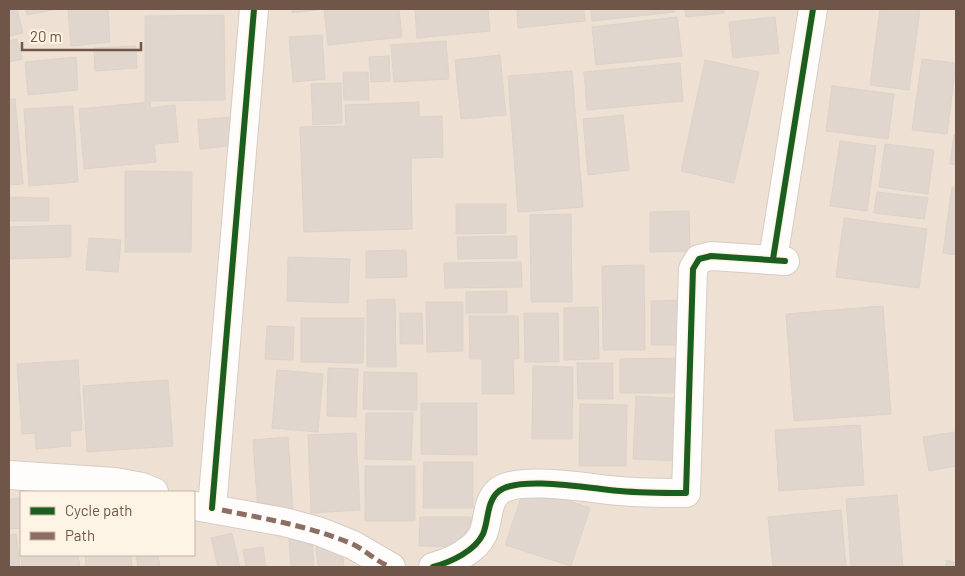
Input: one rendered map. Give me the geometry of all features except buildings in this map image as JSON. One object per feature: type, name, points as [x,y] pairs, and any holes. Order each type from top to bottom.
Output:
[{"type":"street","points":[[254,9],[203,507],[318,531],[353,545],[390,567]]},
{"type":"street","points":[[434,567],[468,551],[477,542],[483,533],[491,502],[499,492],[514,485],[535,483],[622,491],[686,493],[693,269],[699,259],[711,256],[779,260],[813,9]]},
{"type":"street","points":[[9,475],[115,482],[142,487],[152,491]]},
{"type":"shaded area","points":[[9,9],[956,9],[956,567],[9,567]]},
{"type":"marked path","points":[[222,510],[335,537],[355,546],[391,567]]},
{"type":"cycle path","points":[[212,508],[254,9]]},
{"type":"cycle path","points":[[773,259],[813,9]]},
{"type":"cycle path","points":[[433,567],[455,559],[474,546],[485,529],[492,500],[499,491],[509,486],[539,483],[628,492],[686,493],[693,269],[699,259],[711,256],[785,261]]}]
